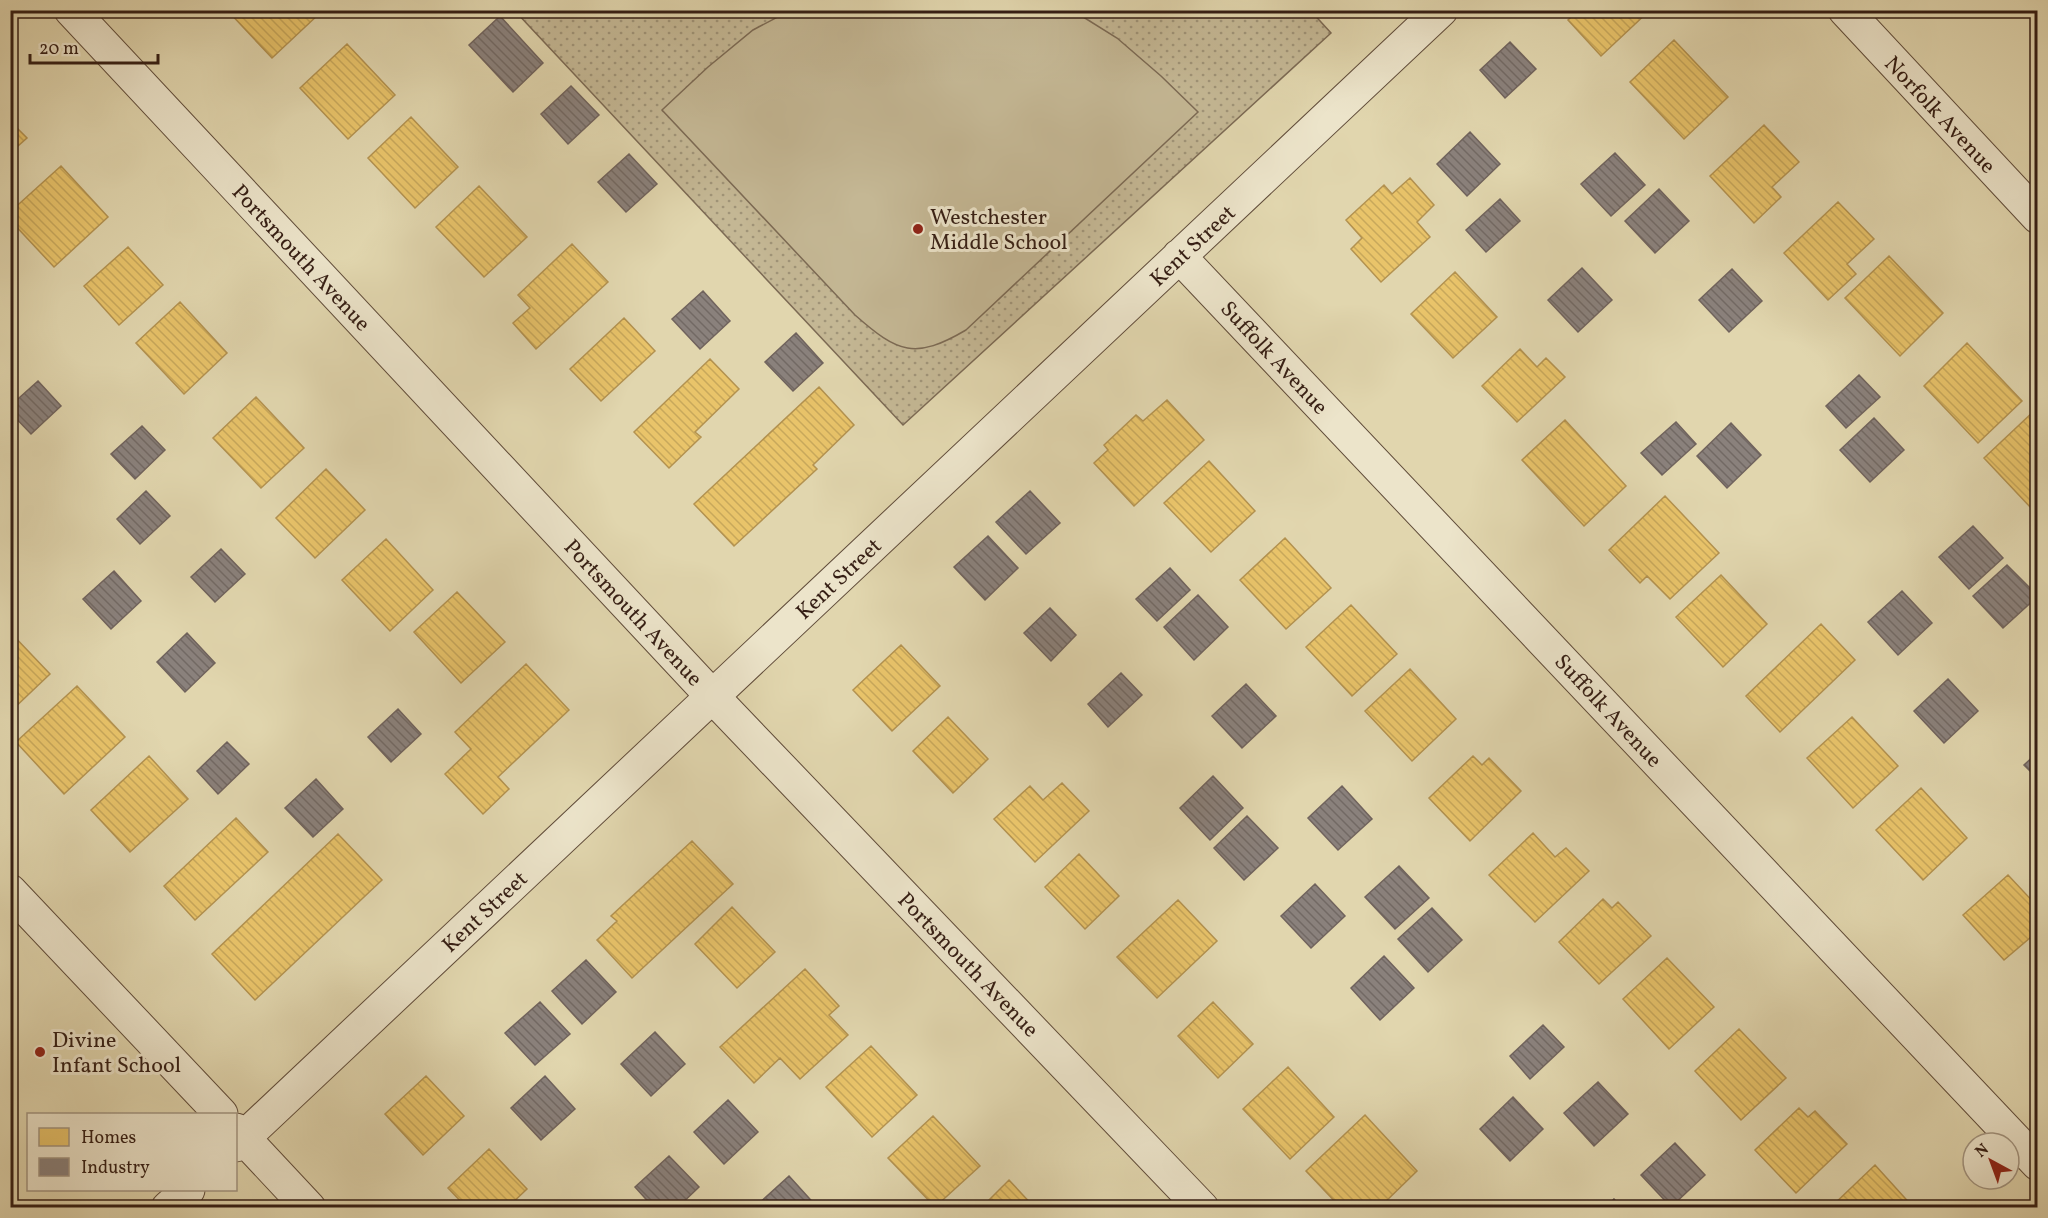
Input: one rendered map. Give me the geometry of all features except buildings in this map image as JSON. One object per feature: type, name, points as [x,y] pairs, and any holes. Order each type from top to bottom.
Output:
[{"type":"street","name":"Portsmouth Avenue","points":[[71,10],[712,696],[1202,1208]]},
{"type":"street","name":"Kent Street","points":[[237,1129],[712,696],[1441,10]]},
{"type":"street","name":"Norfolk Avenue","points":[[1845,10],[2037,217]]},
{"type":"street","name":"Suffolk Avenue","points":[[1179,256],[2037,1164]]},
{"type":"street","points":[[10,891],[216,1113]]},
{"type":"street","points":[[237,1135],[309,1208]]},
{"type":"street","points":[[168,1208],[187,1191]]},
{"type":"shaded area","name":"Westchester Middle School","points":[[1072,10],[1117,38],[1198,112],[966,330],[933,346],[908,348],[896,344],[883,338],[855,315],[662,110],[708,67],[753,30],[789,11]]},
{"type":"shaded area","name":"Westchester Middle School","points":[[1310,10],[1331,33],[903,425],[515,11]]},
{"type":"place","name":"Westchester Middle School","points":[[918,229]]},
{"type":"place","name":"Divine Infant School","points":[[40,1052]]}]
